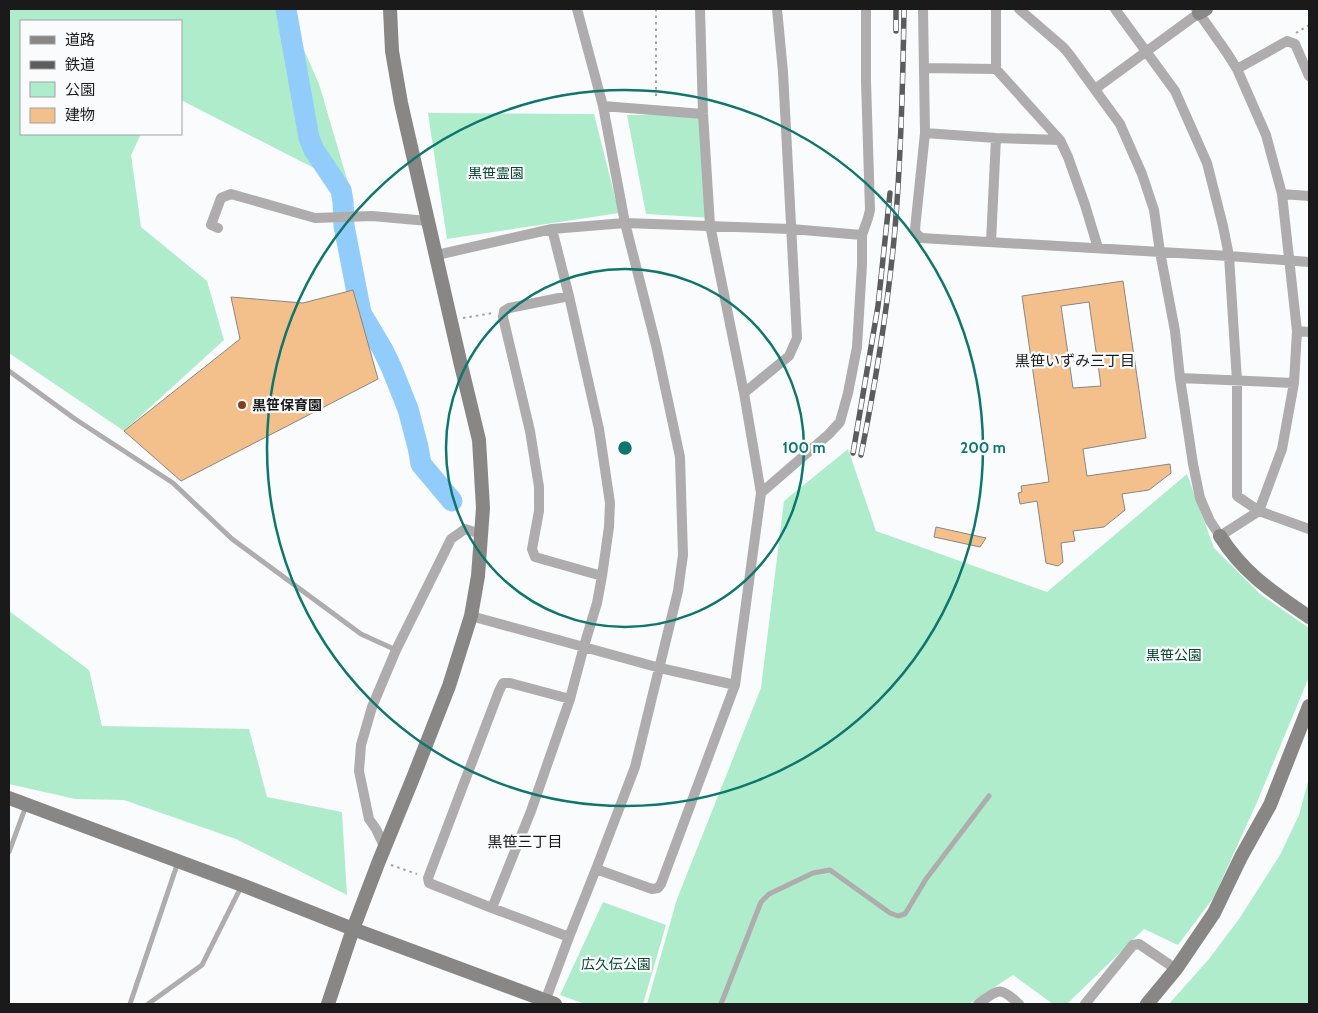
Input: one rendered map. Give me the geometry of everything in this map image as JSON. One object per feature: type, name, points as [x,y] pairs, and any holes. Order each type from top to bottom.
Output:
[{"type":"street","points":[[328,1004],[353,928],[449,686],[471,616],[478,576],[483,508],[479,440],[401,103],[392,51],[390,9]]},
{"type":"street","points":[[9,798],[549,1003],[569,937],[635,767],[678,591],[683,555],[680,457],[656,345],[625,223],[603,106],[577,9]]},
{"type":"street","points":[[596,869],[652,888],[658,888],[661,884],[735,685],[761,494],[744,393],[710,225],[703,114],[700,9]]},
{"type":"street","points":[[744,393],[789,356],[797,338],[778,9]]},
{"type":"street","points":[[761,494],[840,422],[848,393],[857,347],[862,235],[868,218],[870,203],[866,9]]},
{"type":"street","points":[[923,9],[925,134],[915,229],[921,238],[1309,262]]},
{"type":"street","points":[[996,9],[996,69],[1060,140],[1085,205],[1098,248]]},
{"type":"street","points":[[1019,9],[1063,47],[1095,89],[1120,124],[1142,174],[1154,210],[1175,331],[1193,464],[1200,498],[1210,521],[1233,556],[1254,578],[1309,617]]},
{"type":"street","points":[[1116,9],[1175,91],[1207,163],[1230,256],[1237,381],[1237,496],[1258,511],[1309,529]]},
{"type":"street","points":[[1095,89],[1200,10],[1237,69],[1266,135],[1282,194],[1297,332],[1294,383],[1282,449],[1258,511],[1220,536]]},
{"type":"street","points":[[1237,69],[1287,40],[1295,44],[1309,76]]},
{"type":"street","points":[[924,68],[996,69]]},
{"type":"street","points":[[603,106],[703,114]]},
{"type":"street","points":[[925,134],[1060,140]]},
{"type":"street","points":[[991,242],[996,138]]},
{"type":"street","points":[[218,228],[211,225],[221,198],[231,194],[315,218],[372,216],[428,221]]},
{"type":"street","points":[[1282,194],[1309,196]]},
{"type":"street","points":[[437,255],[552,229],[625,223],[791,229],[862,235]]},
{"type":"street","points":[[492,908],[531,811],[570,699],[597,603],[610,503],[599,429],[552,229]]},
{"type":"street","points":[[569,296],[509,308],[504,311],[503,317],[530,431],[539,487],[539,511],[532,549],[535,557],[602,576]]},
{"type":"street","points":[[1297,332],[1309,332]]},
{"type":"street","points":[[1180,378],[1294,383]]},
{"type":"street","points":[[382,854],[376,829],[369,819],[360,771],[361,745],[372,707],[396,650],[451,539],[465,529],[481,534]]},
{"type":"street","points":[[471,616],[660,668],[735,685]]},
{"type":"street","points":[[569,937],[428,882],[428,878],[503,683],[510,683],[570,699]]},
{"type":"street","points":[[1147,1004],[1176,969],[1214,913],[1241,857],[1270,805],[1309,706]]},
{"type":"street","points":[[1085,1004],[1133,945],[1138,944],[1176,969]]},
{"type":"street","points":[[978,1004],[996,991],[1001,991],[1008,993],[1019,1004]]},
{"type":"lane","points":[[9,371],[74,419],[173,484],[232,539],[361,634],[396,650]]},
{"type":"lane","points":[[720,1004],[761,902],[769,894],[813,873],[830,870],[890,913],[898,916],[905,914],[926,879],[989,796]]},
{"type":"lane","points":[[9,852],[26,805]]},
{"type":"lane","points":[[130,1004],[178,861]]},
{"type":"lane","points":[[148,1004],[202,965],[242,885]]},
{"type":"path","points":[[656,9],[656,110]]},
{"type":"path","points":[[451,320],[504,311]]},
{"type":"path","points":[[382,854],[428,878]]},
{"type":"green space","points":[[9,9],[282,9],[287,12],[319,84],[349,186],[182,101],[182,20],[20,20],[20,135],[141,135],[131,155],[141,227],[207,281],[224,340],[124,431],[9,353]]},
{"type":"green space","name":"黒笹霊園","points":[[428,113],[594,114],[619,213],[447,239]]},
{"type":"green space","points":[[703,114],[714,218],[646,214],[627,115]]},
{"type":"green space","name":"黒笹公園","points":[[848,449],[876,531],[1047,592],[1187,474],[1214,548],[1260,594],[1309,628],[1309,677],[1257,802],[1214,897],[1178,945],[1144,929],[1067,1004],[1053,1004],[1013,975],[969,1004],[647,1004],[677,899],[761,688],[784,501]]},
{"type":"green space","points":[[9,611],[89,670],[102,726],[249,729],[267,797],[342,812],[347,895],[236,839],[124,800],[75,799],[9,784]]},
{"type":"green space","points":[[1309,778],[1309,1004],[1169,1004],[1209,959],[1239,919],[1280,855],[1299,815]]},
{"type":"green space","name":"広久伝公園","points":[[603,902],[666,925],[643,1004],[585,1004],[560,995]]},
{"type":"building","points":[[1123,281],[1146,438],[1083,449],[1087,476],[1170,464],[1171,473],[1149,490],[1122,494],[1125,510],[1104,527],[1073,531],[1075,541],[1061,543],[1063,562],[1058,566],[1046,563],[1037,501],[1020,504],[1018,493],[1022,492],[1021,486],[1049,482],[1022,296]],"holes":[[[1089,302],[1101,386],[1073,388],[1061,306]]]},
{"type":"building","name":"黒笹保育園","points":[[353,290],[378,379],[181,481],[124,431],[240,339],[231,297],[303,303]]},
{"type":"building","points":[[936,527],[986,538],[980,547],[934,537]]},
{"type":"waterway","points":[[286,9],[309,138],[314,150],[341,190],[344,226],[361,313],[383,350],[408,409],[421,464],[452,501]]},
{"type":"railway","points":[[896,9],[896,31]]},
{"type":"railway","points":[[861,455],[881,343],[895,229],[899,174],[904,9]]},
{"type":"railway","points":[[853,453],[878,306],[890,193]]},
{"type":"place","name":"黒笹保育園","points":[[242,405]]},
{"type":"district","name":"黒笹いずみ三丁目","points":[[1075,361]]},
{"type":"district","name":"黒笹三丁目","points":[[525,842]]}]
